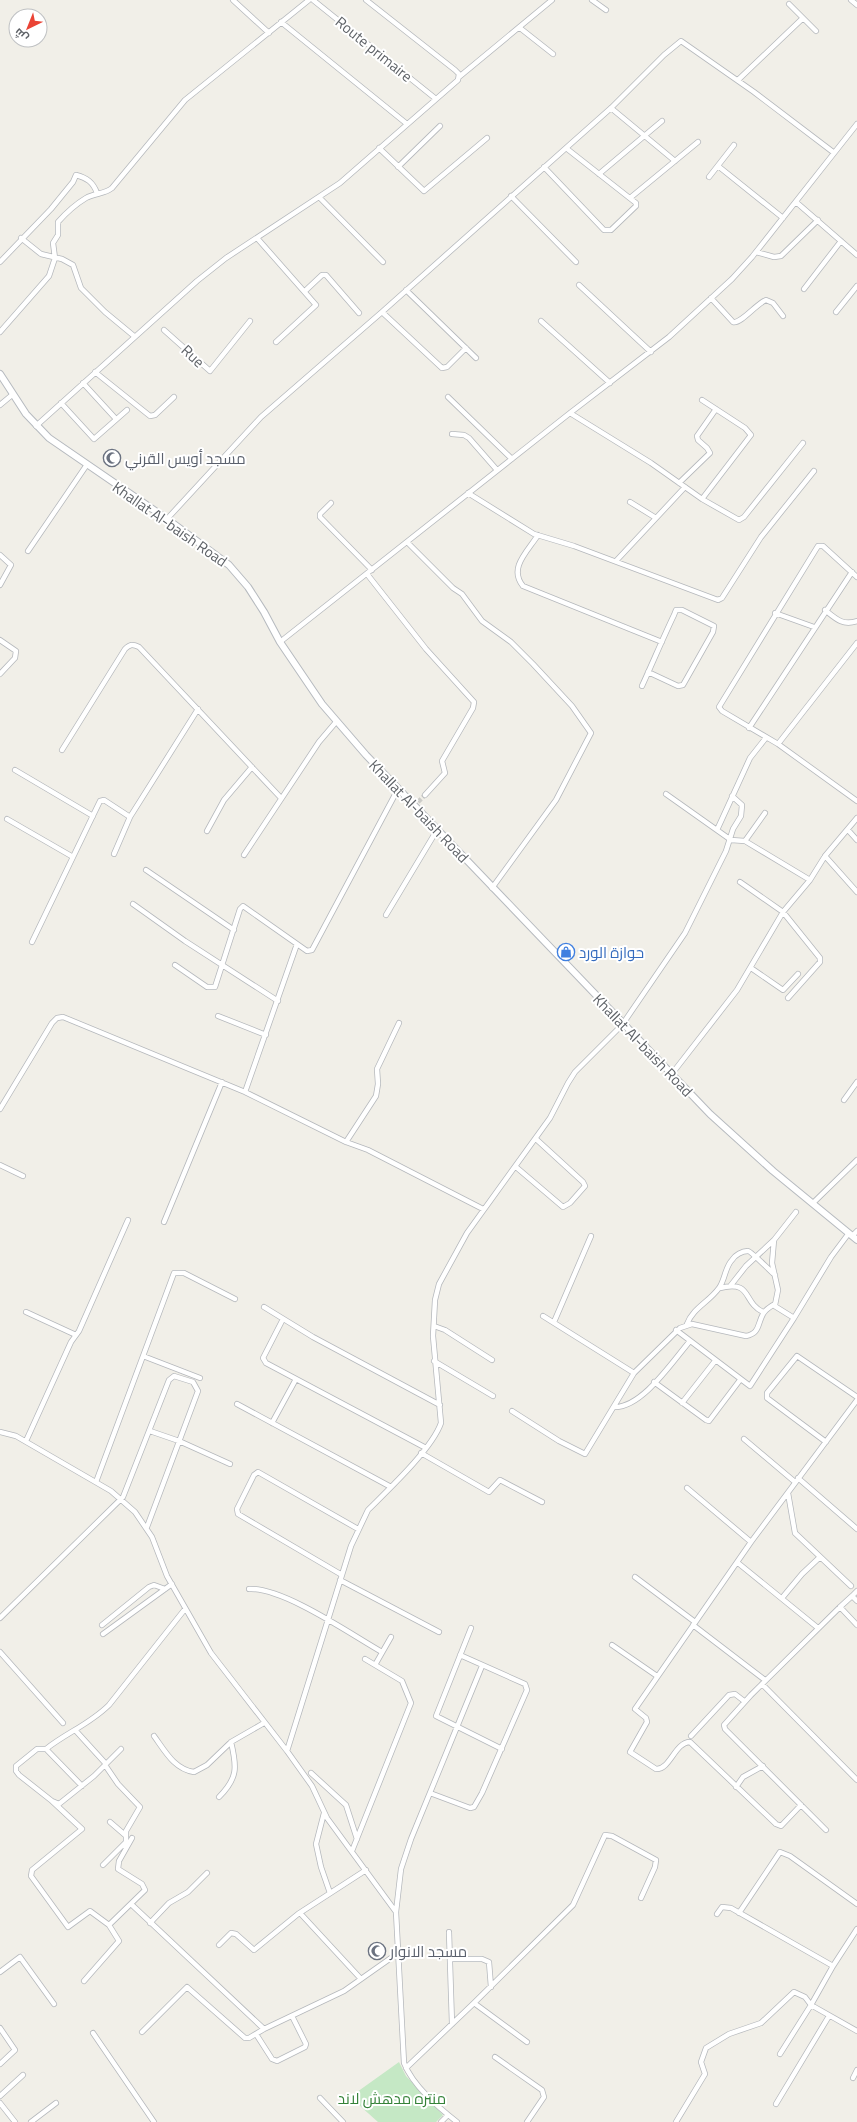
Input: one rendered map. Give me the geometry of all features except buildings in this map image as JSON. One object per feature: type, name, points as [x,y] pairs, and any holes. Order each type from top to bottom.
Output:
[{"type":"street","points":[[233,0],[269,33]]},
{"type":"street","points":[[0,332],[48,276],[55,258],[53,243],[58,235],[58,222],[85,198],[97,193],[107,192],[112,188],[185,100],[309,0]]},
{"type":"street","name":"Route primaire","points":[[312,0],[436,99]]},
{"type":"street","points":[[366,0],[455,70],[459,77]]},
{"type":"street","points":[[36,426],[134,336],[197,281],[350,175],[379,148],[456,83],[459,77],[552,0]]},
{"type":"street","points":[[592,0],[606,10]]},
{"type":"street","points":[[851,0],[857,5]]},
{"type":"street","points":[[789,4],[816,31]]},
{"type":"street","points":[[738,80],[803,18]]},
{"type":"street","points":[[281,22],[407,124]]},
{"type":"street","points":[[520,28],[553,54]]},
{"type":"street","points":[[167,518],[262,417],[611,108],[655,64],[681,41],[738,80],[833,152]]},
{"type":"street","points":[[611,108],[675,161]]},
{"type":"street","points":[[599,174],[662,121]]},
{"type":"street","points":[[280,642],[570,412],[651,352],[711,298],[756,252],[833,152],[857,124]]},
{"type":"street","points":[[398,167],[440,126]]},
{"type":"street","points":[[379,148],[424,191],[487,138]]},
{"type":"street","points":[[630,198],[698,142]]},
{"type":"street","points":[[709,177],[734,145]]},
{"type":"street","points":[[544,167],[606,232],[611,230],[636,206],[636,203],[566,148]]},
{"type":"street","points":[[718,166],[783,218]]},
{"type":"street","points":[[0,262],[21,238],[51,209],[73,182],[76,175],[94,184],[97,193]]},
{"type":"street","points":[[511,196],[576,262]]},
{"type":"street","points":[[319,197],[383,262]]},
{"type":"street","points":[[796,202],[857,255]]},
{"type":"street","points":[[756,252],[781,256],[818,220]]},
{"type":"street","points":[[21,238],[42,254],[62,259],[73,265],[82,288],[105,312],[134,336]]},
{"type":"street","points":[[257,238],[316,303],[315,307],[276,342]]},
{"type":"street","points":[[804,289],[841,241]]},
{"type":"street","points":[[305,291],[322,276],[326,275],[359,313]]},
{"type":"street","points":[[579,284],[651,352]]},
{"type":"street","points":[[836,312],[857,286]]},
{"type":"street","points":[[406,290],[476,358]]},
{"type":"street","points":[[711,298],[733,322],[739,321],[766,300],[773,303],[784,316]]},
{"type":"street","points":[[382,312],[442,368],[446,367],[466,348]]},
{"type":"street","points":[[541,321],[610,383]]},
{"type":"street","name":"Rue","points":[[164,330],[210,371],[250,322]]},
{"type":"street","points":[[95,372],[150,416],[155,415],[174,397]]},
{"type":"street","name":"Khallat Al-baish Road","points":[[0,374],[12,395],[36,426],[52,441],[86,466],[167,518],[229,565],[248,587],[264,612],[280,642],[308,685],[336,722],[398,789],[416,804],[437,830],[492,888],[622,1025],[710,1114],[773,1171],[853,1236]]},
{"type":"street","points":[[83,383],[116,419]]},
{"type":"street","points":[[0,405],[12,395]]},
{"type":"street","points":[[448,397],[512,459]]},
{"type":"street","points":[[702,400],[745,428],[751,435],[702,499]]},
{"type":"street","points":[[61,403],[94,438],[127,410]]},
{"type":"street","points":[[680,483],[710,453],[708,448],[698,440],[697,436],[716,409]]},
{"type":"street","points":[[570,412],[680,483],[702,499],[736,519],[742,519],[803,443]]},
{"type":"street","points":[[452,434],[464,435],[469,438],[497,470]]},
{"type":"street","points":[[28,551],[86,466]]},
{"type":"street","points":[[468,493],[529,531],[538,535],[616,561],[720,600],[761,537],[814,471]]},
{"type":"street","points":[[616,561],[685,487]]},
{"type":"street","points":[[630,502],[656,518]]},
{"type":"street","points":[[331,503],[320,514],[320,517],[372,570]]},
{"type":"street","points":[[538,535],[518,566],[517,576],[523,586],[662,642]]},
{"type":"street","points":[[407,542],[453,588],[462,594],[482,621],[512,642],[572,706],[591,733],[556,800],[492,888]]},
{"type":"street","points":[[857,577],[823,546],[818,546],[719,705],[722,711],[765,739],[778,744],[857,801]]},
{"type":"street","points":[[0,554],[11,565],[0,585]]},
{"type":"street","points":[[749,728],[814,627],[852,572]]},
{"type":"street","points":[[367,574],[426,648],[474,702],[473,708],[442,761],[445,771],[444,776],[425,795]]},
{"type":"street","points":[[642,686],[648,672],[662,642],[676,610],[678,609],[711,623],[714,626],[713,632],[683,686],[678,686],[648,672]]},
{"type":"street","points":[[826,610],[840,622],[849,623],[857,621]]},
{"type":"street","points":[[775,613],[814,627]]},
{"type":"street","points":[[0,640],[16,651],[13,661],[0,674]]},
{"type":"street","points":[[778,744],[857,643]]},
{"type":"street","points":[[62,750],[128,646],[132,644],[139,647],[281,798]]},
{"type":"street","points":[[114,854],[130,816],[198,709]]},
{"type":"street","points":[[244,854],[318,742],[336,722]]},
{"type":"street","points":[[717,830],[750,758],[765,739]]},
{"type":"street","points":[[207,831],[224,800],[252,767]]},
{"type":"street","points":[[15,770],[93,816]]},
{"type":"street","points":[[175,965],[207,986],[213,988],[216,986],[240,908],[244,906],[307,951],[312,950],[398,789]]},
{"type":"street","points":[[666,794],[731,840],[745,841],[810,880]]},
{"type":"street","points":[[287,1751],[341,1577],[358,1529],[368,1510],[391,1487],[436,1436],[441,1423],[434,1361],[435,1300],[439,1284],[467,1233],[483,1209],[536,1139],[550,1118],[562,1093],[575,1072],[622,1025],[685,933],[731,840],[733,829],[743,810],[742,805],[732,796]]},
{"type":"street","points":[[32,942],[56,895],[72,857],[102,800],[130,816]]},
{"type":"street","points":[[745,841],[765,813]]},
{"type":"street","points":[[671,1075],[718,1017],[751,968],[783,912],[810,880],[825,856],[857,818]]},
{"type":"street","points":[[7,819],[72,857]]},
{"type":"street","points":[[386,915],[437,830]]},
{"type":"street","points":[[848,830],[857,840]]},
{"type":"street","points":[[825,856],[857,892]]},
{"type":"street","points":[[146,870],[234,930]]},
{"type":"street","points":[[740,882],[783,912],[821,960],[788,998]]},
{"type":"street","points":[[133,904],[278,1001]]},
{"type":"street","points":[[245,1092],[297,944]]},
{"type":"street","points":[[751,968],[783,990],[798,974]]},
{"type":"street","points":[[218,1016],[266,1035]]},
{"type":"street","points":[[0,1109],[52,1023],[60,1017],[245,1092],[346,1142],[368,1150],[483,1209]]},
{"type":"street","points":[[346,1142],[376,1096],[378,1084],[377,1069],[399,1023]]},
{"type":"street","points":[[164,1222],[222,1082]]},
{"type":"street","points":[[844,1100],[857,1082]]},
{"type":"street","points":[[516,1167],[563,1207],[570,1203],[585,1186],[583,1182],[536,1139]]},
{"type":"street","points":[[813,1204],[857,1160]]},
{"type":"street","points":[[0,1165],[23,1176]]},
{"type":"street","points":[[731,1285],[746,1266],[774,1240],[796,1212]]},
{"type":"street","points":[[26,1441],[128,1220]]},
{"type":"street","points":[[676,1330],[748,1386],[752,1384],[831,1257],[857,1231]]},
{"type":"street","points":[[554,1322],[591,1236]]},
{"type":"street","points":[[686,1324],[700,1325],[746,1336],[752,1335],[757,1331],[764,1312],[775,1305],[778,1290],[772,1263],[774,1240]]},
{"type":"street","points":[[512,1411],[559,1441],[585,1454],[634,1373],[676,1330],[686,1324],[690,1317],[720,1288],[731,1260],[741,1252],[749,1251],[775,1275]]},
{"type":"street","points":[[96,1482],[174,1272],[184,1273],[235,1299]]},
{"type":"street","points":[[720,1288],[731,1285],[742,1288],[764,1312]]},
{"type":"street","points":[[775,1305],[794,1318]]},
{"type":"street","points":[[264,1307],[283,1319],[440,1405]]},
{"type":"street","points":[[26,1312],[76,1335]]},
{"type":"street","points":[[543,1316],[634,1373]]},
{"type":"street","points":[[283,1319],[264,1354],[264,1361],[426,1448]]},
{"type":"street","points":[[434,1326],[445,1330],[492,1360]]},
{"type":"street","points":[[614,1407],[622,1408],[636,1401],[690,1342]]},
{"type":"street","points":[[143,1356],[200,1378]]},
{"type":"street","points":[[801,1805],[780,1826],[778,1826],[690,1742],[683,1745],[659,1770],[630,1752],[647,1720],[635,1707],[738,1563],[751,1542],[788,1494],[797,1480],[826,1442],[857,1398],[796,1356],[767,1393],[767,1398],[826,1442]]},
{"type":"street","points":[[434,1361],[493,1396]]},
{"type":"street","points":[[682,1404],[716,1361]]},
{"type":"street","points":[[0,1618],[125,1494],[170,1378],[174,1376],[193,1382],[197,1386],[198,1391],[147,1527]]},
{"type":"street","points":[[272,1423],[296,1379]]},
{"type":"street","points":[[654,1382],[682,1404],[709,1421],[740,1380]]},
{"type":"street","points":[[237,1404],[391,1487]]},
{"type":"street","points":[[150,1431],[179,1441],[230,1464]]},
{"type":"street","points":[[0,1432],[10,1433],[26,1441],[121,1498],[147,1527],[158,1548],[172,1584],[210,1653],[287,1751],[312,1786],[324,1813],[396,1912]]},
{"type":"street","points":[[744,1440],[797,1480],[857,1529]]},
{"type":"street","points":[[421,1453],[489,1492],[500,1480],[542,1502]]},
{"type":"street","points":[[358,1529],[258,1472],[254,1475],[237,1509],[238,1514],[341,1577],[439,1632]]},
{"type":"street","points":[[687,1488],[751,1542]]},
{"type":"street","points":[[788,1494],[795,1533],[851,1586]]},
{"type":"street","points":[[782,1598],[802,1574],[820,1557]]},
{"type":"street","points":[[738,1563],[818,1628]]},
{"type":"street","points":[[635,1577],[694,1623],[763,1682],[857,1780]]},
{"type":"street","points":[[102,1626],[154,1584],[165,1589]]},
{"type":"street","points":[[103,1634],[172,1584]]},
{"type":"street","points":[[249,1589],[276,1594],[328,1620],[382,1652]]},
{"type":"street","points":[[826,1830],[724,1727],[730,1717],[744,1701],[857,1591]]},
{"type":"street","points":[[852,1596],[857,1601]]},
{"type":"street","points":[[840,1607],[857,1625]]},
{"type":"street","points":[[46,1749],[97,1717],[109,1705],[185,1609]]},
{"type":"street","points":[[470,1628],[436,1713],[438,1717],[456,1727],[502,1749]]},
{"type":"street","points":[[375,1665],[391,1637]]},
{"type":"street","points":[[612,1645],[657,1676]]},
{"type":"street","points":[[0,1652],[63,1723]]},
{"type":"street","points":[[430,1793],[472,1808],[482,1793],[528,1687],[460,1655]]},
{"type":"street","points":[[352,1851],[411,1703],[402,1681],[365,1659]]},
{"type":"street","points":[[457,2122],[430,2098],[406,2068],[402,2050],[396,1912],[404,1856],[482,1666]]},
{"type":"street","points":[[691,1736],[729,1695],[735,1694],[744,1701]]},
{"type":"street","points":[[154,1736],[171,1760],[182,1769],[194,1772],[207,1765],[231,1742],[264,1723]]},
{"type":"street","points":[[76,1730],[105,1764],[118,1784],[140,1807],[129,1824],[125,1835],[126,1848]]},
{"type":"street","points":[[219,1797],[230,1783],[236,1767],[231,1742]]},
{"type":"street","points":[[82,1786],[46,1749],[39,1748],[34,1750],[19,1762],[16,1768],[19,1775],[52,1801],[82,1829],[79,1834],[32,1870],[31,1876],[68,1927],[89,1911],[109,1925],[118,1938],[118,1943],[84,1981]]},
{"type":"street","points":[[52,1801],[60,1804],[82,1786],[121,1749]]},
{"type":"street","points":[[736,1787],[743,1777],[763,1766]]},
{"type":"street","points":[[311,1773],[346,1805],[357,1839]]},
{"type":"street","points":[[324,1813],[316,1844],[320,1867],[330,1893]]},
{"type":"street","points":[[110,1822],[125,1835]]},
{"type":"street","points":[[406,2068],[491,1987],[573,1905],[606,1835],[612,1836],[656,1860],[655,1867],[641,1898]]},
{"type":"street","points":[[109,1925],[146,1888],[118,1869],[118,1864],[132,1838]]},
{"type":"street","points":[[103,1865],[126,1842]]},
{"type":"street","points":[[739,1913],[780,1852],[796,1861],[857,1904]]},
{"type":"street","points":[[219,1944],[231,1933],[254,1950],[300,1913],[366,1870]]},
{"type":"street","points":[[150,1923],[169,1903],[188,1892],[207,1873]]},
{"type":"street","points":[[131,1904],[264,2029]]},
{"type":"street","points":[[717,1914],[722,1907],[726,1907],[833,1966]]},
{"type":"street","points":[[300,1913],[361,1979]]},
{"type":"street","points":[[780,2054],[857,1929]]},
{"type":"street","points":[[449,1932],[452,2024]]},
{"type":"street","points":[[142,2032],[187,1987],[241,2035],[249,2038],[264,2029],[328,2000],[398,1953]]},
{"type":"street","points":[[0,1972],[20,1957],[54,2004]]},
{"type":"street","points":[[450,1959],[482,1959],[489,1962],[491,1987]]},
{"type":"street","points":[[676,2122],[705,2074],[701,2062],[706,2048],[738,2030],[761,2023],[794,1992],[805,1997],[811,2005],[857,2031]]},
{"type":"street","points":[[474,2003],[527,2042]]},
{"type":"street","points":[[256,2034],[272,2059],[277,2061],[305,2046],[306,2044],[292,2016]]},
{"type":"street","points":[[776,2104],[829,2016]]},
{"type":"street","points":[[0,2028],[15,2050],[0,2064]]},
{"type":"street","points":[[93,2033],[154,2122]]},
{"type":"street","points":[[495,2057],[542,2090],[544,2093],[544,2097],[527,2122]]},
{"type":"street","points":[[853,2078],[857,2070]]},
{"type":"street","points":[[0,2096],[24,2075]]},
{"type":"street","points":[[320,2098],[343,2122]]},
{"type":"street","points":[[0,2103],[15,2122]]},
{"type":"street","points":[[31,2122],[56,2103]]},
{"type":"street","points":[[441,2122],[448,2115]]},
{"type":"green space","name":"منتره مدهش لاند","points":[[399,2062],[406,2076],[443,2115],[436,2122],[378,2122],[350,2097]]},
{"type":"tunnel","points":[[418,802],[425,795]]},
{"type":"place","name":"مسجد أويس القرني","points":[[112,458]]},
{"type":"place","name":"حوازة الورد","points":[[566,952]]},
{"type":"place","name":"مسجد الانوار","points":[[377,1951]]}]
